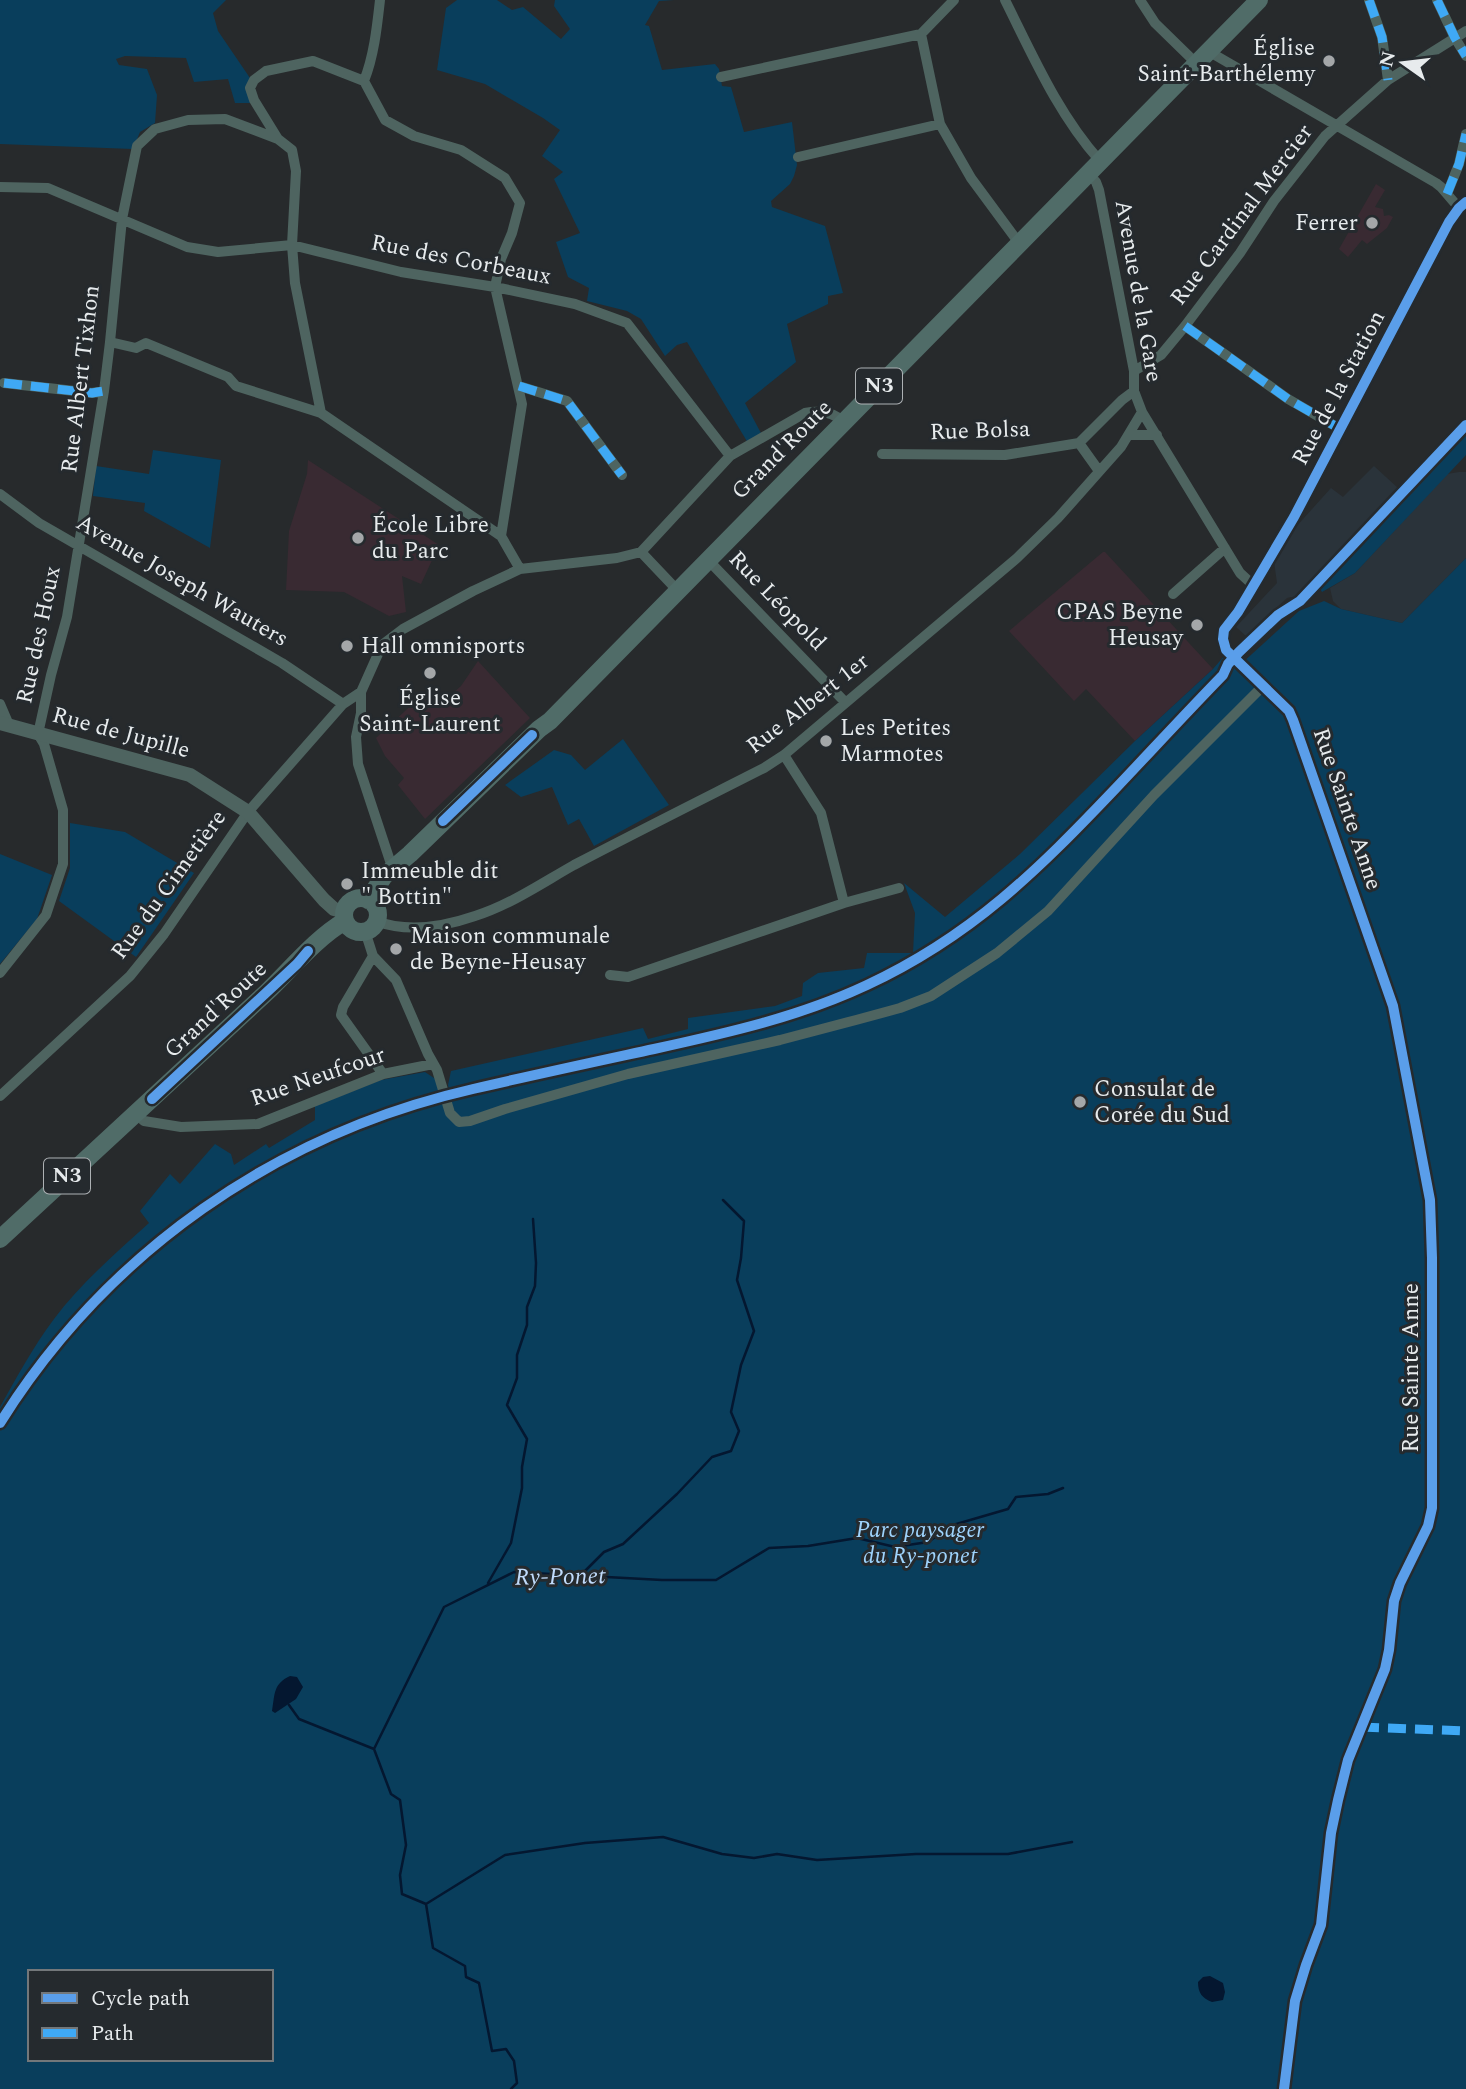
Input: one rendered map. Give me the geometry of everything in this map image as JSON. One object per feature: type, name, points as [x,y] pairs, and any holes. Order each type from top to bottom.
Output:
[{"type":"main road","name":"Grand'Route","points":[[0,1238],[277,983],[349,922],[348,905],[360,898],[368,900],[380,881],[550,721],[1259,0]]},
{"type":"main road","points":[[349,922],[376,910],[368,900]]},
{"type":"street","points":[[364,81],[378,24],[380,0]]},
{"type":"street","points":[[721,77],[921,34],[954,0]]},
{"type":"street","name":"Avenue de la Gare","points":[[1005,0],[1054,97],[1087,146],[1094,167],[1134,371],[1134,391],[1142,412],[1240,573],[1253,585]]},
{"type":"street","points":[[1140,0],[1155,23],[1202,57],[1336,126],[1436,183],[1462,205]]},
{"type":"street","points":[[1369,0],[1379,24],[1388,80]]},
{"type":"street","points":[[1437,0],[1466,56]]},
{"type":"street","name":"Rue Cardinal Mercier","points":[[1134,371],[1161,355],[1185,326],[1240,253],[1274,201],[1325,136],[1388,80],[1466,31]]},
{"type":"street","points":[[921,34],[940,124],[971,178],[1019,243]]},
{"type":"street","points":[[278,139],[254,100],[250,88],[254,80],[266,71],[313,61],[364,81],[385,120],[414,136],[461,150],[505,178],[518,198],[520,203],[515,223],[501,259],[495,287],[522,404],[500,536]]},
{"type":"street","points":[[122,219],[137,146],[156,129],[188,120],[225,119],[278,139],[292,150],[296,171],[292,245],[295,282],[321,413]]},
{"type":"street","points":[[798,157],[940,124]]},
{"type":"street","points":[[1447,194],[1459,164],[1466,134]]},
{"type":"street","name":"Rue des Corbeaux","points":[[0,187],[48,188],[187,247],[218,251],[292,245],[401,272],[495,287],[575,304],[627,323],[730,456]]},
{"type":"street","name":"Rue de la Station","points":[[1253,585],[1342,430],[1434,251],[1462,205]]},
{"type":"street","name":"Rue Albert Tixhon","points":[[79,544],[104,391],[122,219]]},
{"type":"street","points":[[1185,326],[1288,399],[1342,430]]},
{"type":"street","points":[[110,342],[136,348],[146,343],[228,377],[236,386],[321,413],[500,536],[520,569]]},
{"type":"street","points":[[4,383],[92,393],[104,391]]},
{"type":"street","points":[[519,386],[567,401],[622,475]]},
{"type":"street","points":[[1099,471],[1079,443],[1134,391]]},
{"type":"street","points":[[393,870],[358,764],[356,737],[361,713],[361,692],[382,645],[474,591],[520,569],[617,558],[641,552],[730,456],[805,413],[813,411],[834,414],[844,422]]},
{"type":"street","name":"Rue Albert 1er","points":[[349,922],[419,928],[475,916],[526,893],[565,870],[764,768],[829,718],[1017,558],[1058,519],[1129,435],[1142,412]]},
{"type":"street","points":[[1129,435],[1157,435]]},
{"type":"street","name":"Rue Bolsa","points":[[882,454],[1005,455],[1079,443]]},
{"type":"street","name":"Avenue Joseph Wauters","points":[[0,494],[39,523],[282,663],[343,704]]},
{"type":"street","name":"Rue des Houx","points":[[38,734],[67,617],[79,544]]},
{"type":"street","points":[[1173,594],[1225,548]]},
{"type":"street","points":[[641,552],[678,591]]},
{"type":"street","name":"Rue Léopold","points":[[708,560],[845,702]]},
{"type":"street","name":"Rue Sainte Anne","points":[[1253,585],[1224,631],[1223,639],[1226,650],[1289,711],[1393,1006],[1430,1200],[1432,1258],[1432,1508],[1428,1526],[1394,1601],[1385,1669],[1349,1760],[1338,1800],[1331,1833],[1321,1925],[1295,2001],[1284,2089]]},
{"type":"street","points":[[349,922],[373,956],[396,980],[441,1079],[451,1115],[459,1122],[470,1121],[576,1088],[780,1040],[900,1008],[931,996],[997,953],[1048,911],[1154,795],[1263,686]]},
{"type":"street","name":"Rue du Cimetière","points":[[0,1096],[130,976],[164,934],[248,812],[343,704],[361,692]]},
{"type":"street","points":[[0,704],[5,724]]},
{"type":"street","name":"Rue de Jupille","points":[[5,724],[190,775],[248,812],[349,922]]},
{"type":"street","points":[[0,974],[46,915],[63,864],[63,810],[44,744],[38,734]]},
{"type":"street","points":[[784,755],[821,813],[844,904]]},
{"type":"street","points":[[610,975],[628,977],[898,888]]},
{"type":"street","points":[[373,956],[341,1015],[383,1074]]},
{"type":"street","name":"Rue Neufcour","points":[[135,1113],[144,1121],[181,1127],[258,1124],[383,1074],[433,1064]]},
{"type":"shaded area","name":"Ferrer","points":[[1376,184],[1385,190],[1375,207],[1383,209],[1384,216],[1393,217],[1387,228],[1367,244],[1362,240],[1348,257],[1339,249]]},
{"type":"shaded area","name":"École Libre du Parc","points":[[308,460],[439,545],[421,584],[402,576],[406,612],[389,616],[344,592],[286,590],[289,531],[307,474]]},
{"type":"shaded area","points":[[1374,466],[1399,489],[1326,571],[1297,599],[1287,598],[1246,636],[1236,627],[1277,583],[1274,561],[1295,528],[1331,488],[1343,497]]},
{"type":"shaded area","points":[[1466,472],[1466,558],[1402,623],[1341,609],[1333,601],[1330,588],[1355,573],[1447,474]]},
{"type":"shaded area","points":[[1103,552],[1213,669],[1135,741],[1086,689],[1074,701],[1009,631]]},
{"type":"shaded area","points":[[478,661],[530,718],[425,819],[398,785],[404,778],[385,756],[376,738],[419,698],[432,701],[446,699],[461,686]]},
{"type":"shaded area","points":[[290,1676],[297,1677],[303,1687],[296,1699],[275,1713],[272,1711],[276,1690],[280,1682]]},
{"type":"shaded area","points":[[1210,1976],[1223,1983],[1223,2000],[1212,2002],[1200,1992],[1198,1982],[1203,1977]]},
{"type":"green space","points":[[0,0],[226,0],[213,13],[218,31],[250,78],[253,103],[235,103],[228,79],[194,82],[186,58],[125,56],[116,59],[119,65],[147,69],[157,95],[155,123],[140,132],[133,149],[0,144]]},
{"type":"green space","points":[[457,0],[497,0],[512,10],[523,7],[561,39],[570,29],[554,6],[555,0],[674,0],[659,1],[645,25],[649,26],[662,70],[715,64],[719,69],[722,86],[731,87],[744,132],[792,122],[797,165],[790,184],[771,201],[772,207],[825,226],[843,293],[828,296],[828,304],[787,324],[796,362],[745,403],[762,435],[748,443],[687,342],[677,345],[665,356],[641,319],[627,311],[587,301],[589,288],[568,277],[556,242],[580,233],[554,179],[563,172],[542,156],[560,130],[485,84],[437,70],[446,8]]},
{"type":"green space","points":[[1466,435],[1466,455],[1355,573],[1322,592],[1319,587]]},
{"type":"green space","points":[[153,450],[221,460],[210,548],[144,511],[145,503],[93,496],[96,466],[149,474]]},
{"type":"green space","name":"Parc paysager du Ry-ponet","points":[[1466,558],[1466,2089],[0,2089],[0,1407],[39,1340],[64,1306],[149,1223],[140,1211],[170,1174],[180,1184],[215,1144],[231,1154],[234,1165],[266,1144],[269,1148],[315,1120],[315,1106],[381,1080],[425,1072],[437,1080],[443,1100],[451,1097],[448,1085],[451,1071],[643,1028],[648,1039],[688,1029],[688,1018],[775,1006],[802,996],[803,983],[818,973],[864,968],[867,953],[913,953],[915,913],[904,883],[945,917],[1020,854],[1225,655],[1241,664],[1299,611],[1324,601],[1341,609],[1402,623]]},
{"type":"green space","points":[[623,739],[669,805],[594,846],[579,819],[568,825],[552,787],[521,797],[505,785],[554,750],[571,755],[585,770]]},
{"type":"green space","points":[[70,823],[125,832],[194,873],[136,957],[59,901],[70,868]]},
{"type":"green space","points":[[0,854],[52,875],[37,919],[0,964]]},
{"type":"waterway","points":[[580,1576],[604,1552],[623,1544],[712,1457],[731,1451],[739,1431],[731,1412],[741,1365],[754,1331],[737,1280],[744,1221],[723,1200]]},
{"type":"waterway","points":[[488,1583],[511,1543],[522,1488],[522,1467],[527,1439],[507,1405],[517,1378],[517,1355],[527,1325],[527,1307],[535,1286],[533,1219]]},
{"type":"waterway","name":"Ry-Ponet","points":[[511,2089],[517,2083],[514,2061],[506,2049],[492,2051],[479,1983],[466,1977],[465,1966],[433,1948],[426,1904],[402,1894],[400,1875],[406,1845],[400,1800],[391,1794],[374,1749],[444,1607],[514,1572],[662,1580],[716,1580],[769,1548],[808,1546],[857,1538],[895,1547],[928,1542],[953,1525],[1008,1509],[1016,1497],[1048,1494],[1063,1488]]},
{"type":"waterway","points":[[289,1705],[299,1719],[374,1749]]},
{"type":"waterway","points":[[426,1904],[505,1855],[585,1843],[663,1837],[722,1854],[754,1858],[777,1854],[817,1860],[916,1854],[1008,1854],[1072,1842]]},
{"type":"marked path","points":[[1369,0],[1382,37],[1388,80]]},
{"type":"marked path","points":[[1437,0],[1466,56]]},
{"type":"marked path","points":[[1447,194],[1459,164],[1466,134]]},
{"type":"marked path","points":[[1185,326],[1288,399],[1342,430]]},
{"type":"marked path","points":[[4,383],[92,393],[104,391]]},
{"type":"marked path","points":[[519,386],[567,401],[622,475]]},
{"type":"marked path","points":[[1361,1727],[1466,1731]]},
{"type":"cycle path","points":[[1284,2089],[1295,2001],[1321,1925],[1331,1833],[1348,1760],[1385,1669],[1394,1601],[1428,1526],[1432,1508],[1430,1200],[1393,1006],[1293,720],[1289,711],[1226,650],[1223,639],[1224,630],[1238,612],[1294,517],[1449,222],[1466,202]]},
{"type":"cycle path","points":[[0,1423],[43,1361],[91,1305],[145,1254],[203,1209],[265,1169],[331,1136],[401,1109],[473,1089],[709,1037],[789,1015],[867,985],[939,945],[1002,899],[1059,846],[1223,675],[1228,664],[1239,652],[1278,615],[1300,601],[1466,425]]},
{"type":"cycle path","points":[[443,821],[532,735]]},
{"type":"cycle path","points":[[152,1099],[308,951]]},
{"type":"place","name":"Église Saint-Barthélemy","points":[[1329,61]]},
{"type":"place","name":"Ferrer","points":[[1372,223]]},
{"type":"place","name":"École Libre du Parc","points":[[358,538]]},
{"type":"place","name":"CPAS Beyne Heusay","points":[[1197,625]]},
{"type":"place","name":"Hall omnisports","points":[[347,646]]},
{"type":"place","name":"Église Saint-Laurent","points":[[430,673]]},
{"type":"place","name":"Les Petites Marmotes","points":[[826,741]]},
{"type":"place","name":"Immeuble dit \" Bottin\"","points":[[347,884]]},
{"type":"place","name":"Maison communale de Beyne-Heusay","points":[[396,949]]},
{"type":"place","name":"Consulat de Corée du Sud","points":[[1080,1102]]}]
